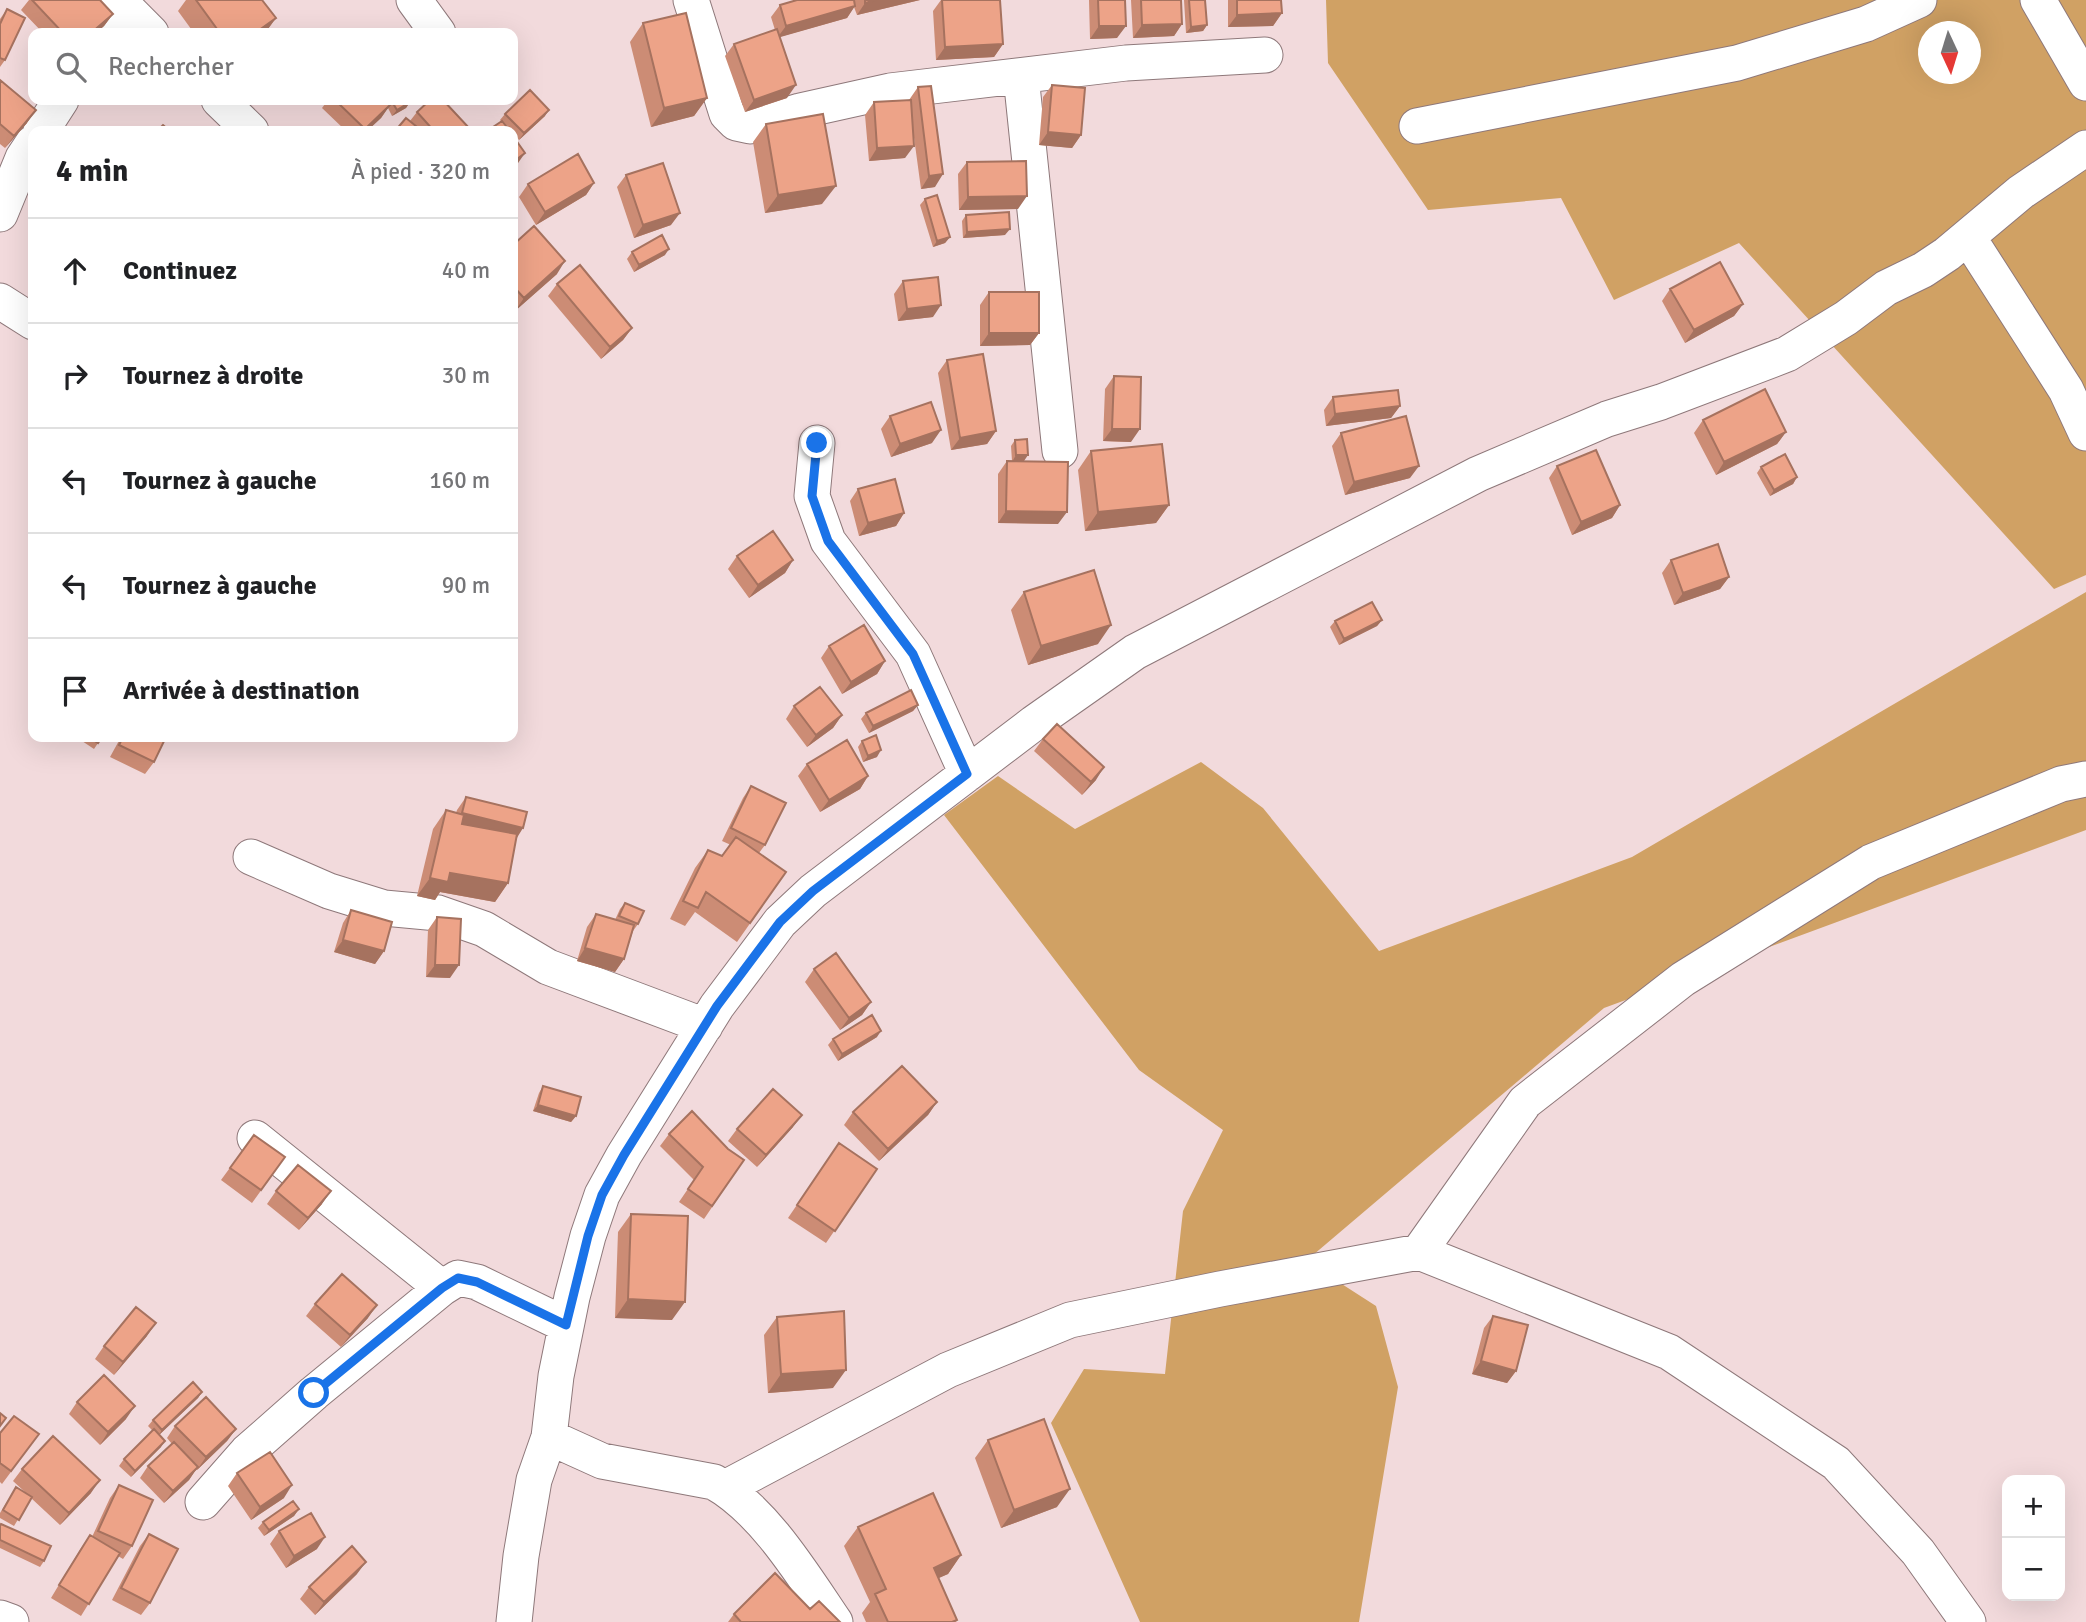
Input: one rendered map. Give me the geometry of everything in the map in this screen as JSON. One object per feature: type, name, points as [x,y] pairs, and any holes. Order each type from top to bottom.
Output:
[{"type":"street","points":[[414,0],[434,28]]},
{"type":"street","points":[[691,0],[727,114],[736,123],[750,127],[800,111],[890,91],[1126,63],[1265,55]]},
{"type":"street","points":[[1417,126],[1737,63],[1866,24],[1919,0]]},
{"type":"street","points":[[2038,0],[2086,83]]},
{"type":"street","points":[[116,13],[142,28]]},
{"type":"street","points":[[1021,76],[1060,451]]},
{"type":"street","points":[[44,126],[58,105]]},
{"type":"street","points":[[224,105],[246,126]]},
{"type":"street","points":[[514,1622],[521,1556],[534,1480],[549,1437],[556,1376],[566,1325],[588,1236],[602,1195],[705,1026],[780,922],[820,884],[1101,674],[1135,652],[1478,474],[1607,419],[1661,402],[1787,354],[1846,318],[1886,289],[1923,271],[2021,192],[2086,148]]},
{"type":"street","points":[[0,214],[28,150]]},
{"type":"street","points":[[1968,237],[2066,390],[2086,433]]},
{"type":"street","points":[[0,301],[28,319]]},
{"type":"street","points":[[817,443],[812,496],[828,541],[913,654],[967,774]]},
{"type":"street","points":[[1419,1252],[1525,1102],[1684,979],[1871,862],[2061,784],[2086,779]]},
{"type":"street","points":[[251,857],[329,891],[384,908],[438,913],[484,929],[548,967],[705,1026]]},
{"type":"street","points":[[255,1138],[442,1288]]},
{"type":"street","points":[[725,1488],[948,1370],[1070,1320],[1419,1252],[1669,1352],[1836,1463],[1918,1552],[1968,1622]]},
{"type":"street","points":[[203,1502],[247,1452],[314,1393],[442,1288],[458,1278],[477,1282],[566,1325]]},
{"type":"street","points":[[549,1437],[602,1461],[714,1482],[725,1488],[741,1500],[794,1562],[835,1622]]},
{"type":"street","points":[[0,1618],[11,1622]]},
{"type":"shaded area","points":[[1326,0],[2086,0],[2086,575],[2054,589],[1739,243],[1614,300],[1561,198],[1428,210],[1328,63]]},
{"type":"shaded area","points":[[2086,592],[2086,830],[1604,1008],[1306,1261],[1376,1306],[1398,1387],[1359,1622],[1140,1622],[1051,1423],[1084,1369],[1165,1374],[1183,1211],[1223,1130],[1139,1070],[944,815],[998,776],[1075,829],[1201,762],[1263,808],[1379,951],[1632,857]]},
{"type":"building","points":[[32,0],[100,0],[113,14],[97,28],[58,28]]},
{"type":"building","points":[[196,0],[262,0],[276,18],[262,28],[216,28]]},
{"type":"building","points":[[797,0],[854,0],[855,6],[786,26],[780,5]]},
{"type":"building","points":[[942,0],[1000,0],[1003,44],[945,47]]},
{"type":"building","points":[[1098,0],[1125,0],[1126,26],[1099,26]]},
{"type":"building","points":[[1141,0],[1181,0],[1182,24],[1142,25]]},
{"type":"building","points":[[1189,0],[1205,0],[1207,25],[1191,27]]},
{"type":"building","points":[[1237,0],[1281,0],[1282,13],[1237,15]]},
{"type":"building","points":[[7,9],[25,18],[5,60],[0,58],[0,24]]},
{"type":"building","points":[[686,13],[707,98],[664,108],[643,23]]},
{"type":"building","points":[[777,29],[796,85],[754,100],[734,44]]},
{"type":"building","points":[[0,80],[36,110],[14,136],[0,124]]},
{"type":"building","points":[[1052,85],[1085,88],[1081,135],[1048,132]]},
{"type":"building","points":[[931,86],[943,174],[929,176],[918,87]]},
{"type":"building","points":[[530,90],[549,110],[524,133],[505,114],[518,105],[518,102]]},
{"type":"building","points":[[911,100],[914,146],[877,148],[874,102]]},
{"type":"building","points":[[340,105],[390,105],[368,126],[362,126]]},
{"type":"building","points":[[425,105],[448,105],[467,126],[430,126],[417,112]]},
{"type":"building","points":[[823,114],[836,186],[778,195],[766,124]]},
{"type":"building","points":[[406,118],[416,126],[399,126]]},
{"type":"building","points":[[518,143],[525,153],[518,158]]},
{"type":"building","points":[[578,154],[594,183],[545,212],[528,184]]},
{"type":"building","points":[[1026,161],[1027,196],[968,197],[967,162]]},
{"type":"building","points":[[663,163],[680,213],[643,225],[626,175]]},
{"type":"building","points":[[937,195],[950,237],[937,241],[925,199]]},
{"type":"building","points":[[1009,212],[1010,229],[967,232],[966,215]]},
{"type":"building","points":[[534,226],[565,261],[524,298],[518,291],[518,240]]},
{"type":"building","points":[[662,235],[669,249],[639,265],[632,252]]},
{"type":"building","points":[[1720,262],[1743,304],[1694,330],[1670,289]]},
{"type":"building","points":[[580,265],[632,328],[610,347],[557,284]]},
{"type":"building","points":[[938,277],[941,305],[907,309],[903,281]]},
{"type":"building","points":[[989,292],[1039,292],[1039,333],[989,333]]},
{"type":"building","points":[[983,354],[996,431],[960,438],[947,360]]},
{"type":"building","points":[[1114,376],[1141,377],[1140,429],[1112,429]]},
{"type":"building","points":[[1765,389],[1786,432],[1724,462],[1703,420]]},
{"type":"building","points":[[1398,390],[1400,406],[1335,414],[1333,397]]},
{"type":"building","points":[[931,402],[941,430],[900,444],[890,416]]},
{"type":"building","points":[[1406,416],[1419,466],[1354,482],[1341,433]]},
{"type":"building","points":[[1027,439],[1028,455],[1016,455],[1015,440]]},
{"type":"building","points":[[1162,444],[1169,505],[1098,512],[1091,451]]},
{"type":"building","points":[[1596,450],[1620,505],[1581,522],[1557,466]]},
{"type":"building","points":[[1785,454],[1797,477],[1774,490],[1761,467]]},
{"type":"building","points":[[1007,461],[1068,462],[1067,512],[1006,511]]},
{"type":"building","points":[[895,479],[904,513],[868,523],[858,489]]},
{"type":"building","points":[[773,531],[793,560],[758,585],[737,556]]},
{"type":"building","points":[[1718,544],[1729,577],[1683,593],[1671,560]]},
{"type":"building","points":[[1094,570],[1111,625],[1041,646],[1024,592]]},
{"type":"building","points":[[1372,602],[1382,620],[1344,639],[1335,621]]},
{"type":"building","points":[[864,625],[885,661],[851,682],[829,646]]},
{"type":"building","points":[[820,687],[842,715],[816,735],[794,706]]},
{"type":"building","points":[[911,690],[918,705],[873,726],[866,713]]},
{"type":"building","points":[[1057,724],[1104,767],[1091,782],[1043,739]]},
{"type":"building","points":[[876,735],[881,750],[868,756],[862,741]]},
{"type":"building","points":[[847,740],[868,776],[829,800],[807,764]]},
{"type":"building","points":[[120,742],[164,742],[154,762],[119,745]]},
{"type":"building","points":[[751,786],[786,803],[765,845],[731,828]]},
{"type":"building","points":[[466,797],[527,812],[523,828],[462,813]]},
{"type":"building","points":[[446,810],[464,815],[462,824],[517,834],[508,883],[450,873],[448,882],[430,878]]},
{"type":"building","points":[[736,837],[786,872],[750,923],[706,892],[698,908],[683,901],[708,850],[722,856]]},
{"type":"building","points":[[625,903],[644,911],[638,924],[619,916]]},
{"type":"building","points":[[351,910],[392,922],[384,951],[343,940]]},
{"type":"building","points":[[596,914],[634,925],[624,959],[585,948]]},
{"type":"building","points":[[437,917],[461,919],[459,965],[435,965]]},
{"type":"building","points":[[836,953],[871,1002],[849,1018],[814,969]]},
{"type":"building","points":[[872,1015],[881,1031],[842,1054],[833,1039]]},
{"type":"building","points":[[902,1066],[937,1102],[888,1149],[853,1112]]},
{"type":"building","points":[[543,1086],[581,1097],[576,1116],[538,1105]]},
{"type":"building","points":[[773,1089],[802,1115],[766,1155],[737,1129]]},
{"type":"building","points":[[692,1111],[728,1149],[744,1160],[712,1206],[688,1189],[703,1167],[669,1134]]},
{"type":"building","points":[[254,1135],[285,1157],[261,1190],[230,1168]]},
{"type":"building","points":[[839,1143],[877,1169],[835,1231],[797,1205]]},
{"type":"building","points":[[298,1165],[331,1191],[308,1218],[276,1191]]},
{"type":"building","points":[[631,1214],[688,1216],[685,1302],[628,1299]]},
{"type":"building","points":[[342,1274],[377,1305],[350,1335],[315,1304]]},
{"type":"building","points":[[136,1307],[156,1323],[123,1362],[104,1346]]},
{"type":"building","points":[[844,1311],[846,1370],[781,1374],[777,1317]]},
{"type":"building","points":[[1493,1316],[1528,1325],[1516,1371],[1481,1361]]},
{"type":"building","points":[[104,1375],[135,1406],[108,1432],[77,1402]]},
{"type":"building","points":[[193,1382],[202,1392],[162,1430],[153,1420]]},
{"type":"building","points":[[206,1397],[236,1429],[206,1457],[175,1426]]},
{"type":"building","points":[[0,1413],[6,1418],[0,1426]]},
{"type":"building","points":[[14,1416],[39,1434],[11,1471],[0,1463],[0,1433]]},
{"type":"building","points":[[1044,1419],[1070,1489],[1014,1510],[988,1440]]},
{"type":"building","points":[[154,1429],[165,1441],[135,1471],[124,1459]]},
{"type":"building","points":[[53,1436],[100,1480],[69,1513],[22,1469]]},
{"type":"building","points":[[174,1442],[198,1467],[173,1491],[148,1466]]},
{"type":"building","points":[[270,1452],[292,1485],[260,1507],[237,1473]]},
{"type":"building","points":[[119,1485],[153,1500],[132,1546],[98,1531]]},
{"type":"building","points":[[16,1487],[32,1497],[19,1520],[3,1510]]},
{"type":"building","points":[[933,1493],[961,1555],[934,1568],[957,1620],[888,1622],[875,1594],[886,1589],[858,1527]]},
{"type":"building","points":[[293,1501],[299,1509],[269,1530],[263,1522]]},
{"type":"building","points":[[311,1513],[325,1537],[294,1556],[279,1531]]},
{"type":"building","points":[[1,1524],[51,1546],[44,1561],[0,1540]]},
{"type":"building","points":[[149,1534],[178,1549],[150,1603],[121,1588]]},
{"type":"building","points":[[90,1535],[120,1553],[89,1604],[59,1585]]},
{"type":"building","points":[[352,1546],[366,1562],[324,1602],[309,1587]]},
{"type":"building","points":[[775,1573],[810,1609],[819,1601],[840,1622],[741,1622],[734,1614]]},
{"type":"route","points":[[314,1393],[442,1288],[458,1278],[477,1282],[566,1325],[588,1236],[602,1195],[717,1006],[750,960],[780,922],[813,891],[967,774],[913,654],[828,541],[812,496],[817,443]]}]
